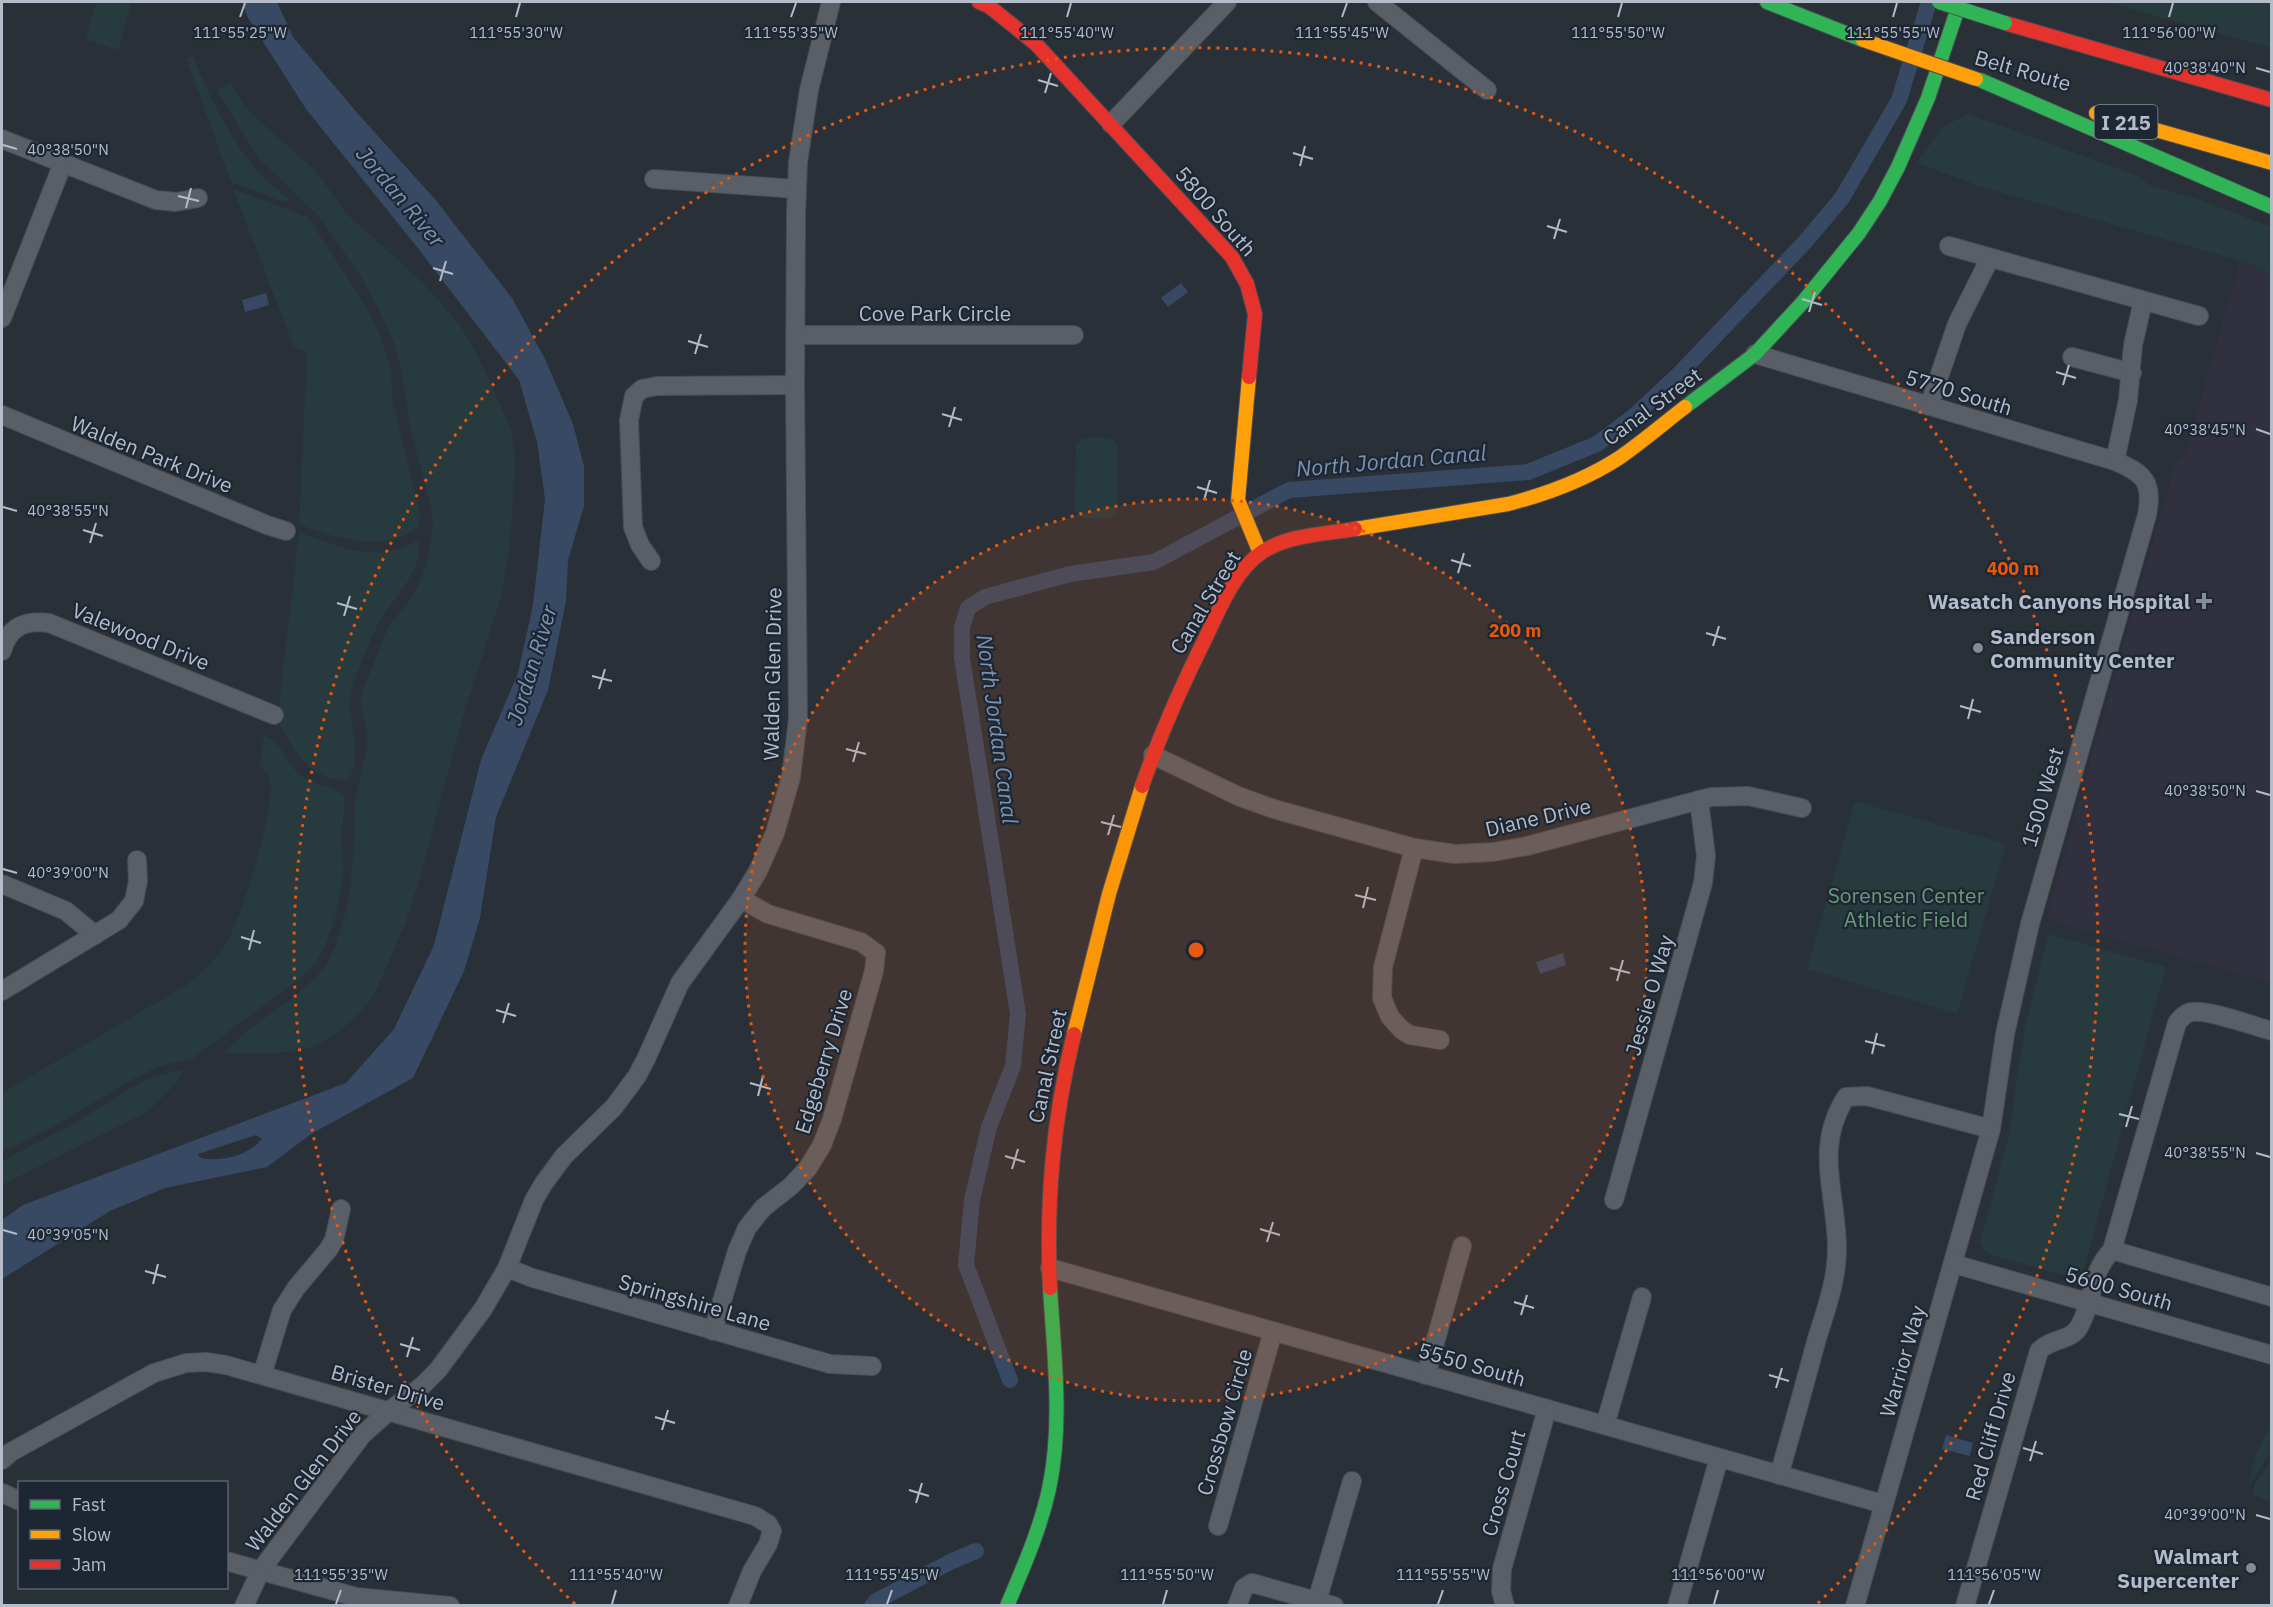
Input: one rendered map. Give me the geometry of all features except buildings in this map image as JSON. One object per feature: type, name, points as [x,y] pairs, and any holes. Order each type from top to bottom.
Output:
[{"type":"main road","name":"5800 South","points":[[979,2],[990,7],[1036,44],[1232,257],[1242,272],[1249,287],[1255,314],[1238,501],[1260,553]]},
{"type":"main road","name":"Belt Route","points":[[1767,2],[1863,40],[1978,80],[2271,164]]},
{"type":"main road","name":"Belt Route","points":[[1939,2],[2271,100]]},
{"type":"main road","name":"Canal Street","points":[[1007,1605],[1043,1515],[1051,1473],[1054,1439],[1054,1377],[1048,1222],[1051,1152],[1068,1062],[1111,885],[1153,755],[1178,690],[1209,630],[1245,569],[1260,553],[1293,539],[1482,510],[1552,491],[1598,471],[1618,458],[1755,354],[1834,266],[1880,201],[1898,167],[1928,98],[1960,2]]},
{"type":"main road","points":[[2108,53],[2260,82]]},
{"type":"main road","points":[[1978,80],[2271,207]]},
{"type":"street","name":"Walden Glen Drive","points":[[244,1605],[261,1570],[362,1435],[421,1387],[438,1370],[483,1309],[507,1268],[544,1183],[564,1156],[625,1093],[646,1059],[680,983],[741,900],[758,871],[775,833],[787,796],[797,740],[795,385],[798,162],[808,90],[831,2]]},
{"type":"street","points":[[1111,124],[1227,2]]},
{"type":"street","points":[[1377,2],[1487,90]]},
{"type":"street","points":[[2,139],[156,200],[176,202],[198,198]]},
{"type":"street","points":[[2,318],[63,163]]},
{"type":"street","points":[[654,179],[797,189]]},
{"type":"street","points":[[1949,246],[2199,316]]},
{"type":"street","points":[[1929,406],[1957,324],[1990,258]]},
{"type":"street","points":[[2115,461],[2132,373],[2133,345],[2143,302]]},
{"type":"street","name":"Cove Park Circle","points":[[796,335],[1074,335]]},
{"type":"street","name":"5770 South","points":[[1755,354],[2115,461],[2136,472],[2146,481]]},
{"type":"street","points":[[2072,357],[2132,373]]},
{"type":"street","points":[[651,561],[640,545],[633,527],[629,420],[634,396],[642,389],[657,386],[795,385]]},
{"type":"street","name":"Walden Park Drive","points":[[2,415],[286,531]]},
{"type":"street","name":"1500 West","points":[[1991,1129],[2014,985],[2147,515],[2150,500],[2146,481]]},
{"type":"street","name":"Valewood Drive","points":[[2,651],[6,639],[16,627],[33,621],[50,623],[274,716]]},
{"type":"street","name":"Diane Drive","points":[[1153,755],[1256,803],[1414,848],[1455,854],[1511,849],[1724,795],[1748,796],[1802,808]]},
{"type":"street","name":"Jessie O Way","points":[[1614,1200],[1703,883],[1706,856],[1699,800]]},
{"type":"street","points":[[1414,848],[1383,967],[1382,998],[1390,1017],[1402,1030],[1410,1035],[1440,1040]]},
{"type":"street","points":[[2,991],[119,920],[134,902],[138,881],[137,860]]},
{"type":"street","points":[[2,884],[66,911],[95,935]]},
{"type":"street","name":"Edgeberry Drive","points":[[714,1331],[737,1251],[747,1228],[763,1208],[808,1168],[828,1132],[876,959],[876,952],[861,942],[768,914],[741,900]]},
{"type":"street","name":"Red Cliff Drive","points":[[1965,1605],[2039,1351],[2046,1344],[2075,1333],[2088,1303],[2100,1262],[2112,1250],[2176,1023],[2190,1012],[2203,1012],[2271,1031]]},
{"type":"street","points":[[1779,1475],[1835,1274],[1836,1235],[1827,1164],[1830,1136],[1841,1104],[1846,1097],[1867,1096],[1991,1129]]},
{"type":"street","name":"Warrior Way","points":[[1855,1605],[1991,1129]]},
{"type":"street","points":[[262,1375],[282,1310],[296,1288],[334,1240],[340,1209]]},
{"type":"street","points":[[1426,1375],[1462,1246]]},
{"type":"street","points":[[2112,1250],[2271,1297]]},
{"type":"street","name":"5600 South","points":[[1954,1264],[2271,1354]]},
{"type":"street","name":"Springshire Lane","points":[[507,1268],[533,1278],[830,1364],[872,1366]]},
{"type":"street","name":"5550 South","points":[[1050,1268],[1883,1504]]},
{"type":"street","points":[[1605,1425],[1642,1296]]},
{"type":"street","name":"Crossbow Circle","points":[[1218,1526],[1273,1331]]},
{"type":"street","name":"Brister Drive","points":[[2,1460],[11,1452],[144,1379],[175,1365],[196,1362],[216,1363],[748,1514],[762,1520],[772,1531],[738,1605]]},
{"type":"street","name":"Cross Court","points":[[1505,1605],[1502,1591],[1502,1569],[1547,1409]]},
{"type":"street","points":[[1677,1605],[1719,1458]]},
{"type":"street","points":[[1237,1605],[1244,1588],[1252,1583],[1326,1603],[1352,1481]]},
{"type":"street","points":[[2,1493],[18,1501]]},
{"type":"street","points":[[228,1562],[356,1597],[450,1605]]},
{"type":"shaded area","name":"Wasatch Canyons Hospital","points":[[2240,261],[2251,264],[2272,276],[2271,983],[2053,921],[2047,916],[2172,475],[2172,466],[2185,455]]},
{"type":"green space","points":[[96,2],[132,2],[118,50],[85,40]]},
{"type":"green space","points":[[2105,2],[2271,2],[2271,48]]},
{"type":"green space","points":[[193,56],[211,98],[242,151],[268,182],[288,198],[288,201],[283,202],[231,182],[186,58]]},
{"type":"green space","points":[[231,83],[255,117],[307,163],[321,178],[346,213],[423,283],[460,325],[479,358],[512,431],[515,464],[510,544],[501,598],[462,720],[420,878],[405,924],[375,993],[357,1016],[338,1032],[317,1045],[297,1051],[265,1054],[223,1053],[249,1029],[293,998],[315,978],[327,964],[335,947],[348,904],[355,803],[367,745],[366,727],[360,703],[387,629],[415,592],[421,579],[427,561],[433,523],[431,507],[411,432],[400,364],[393,340],[363,280],[319,216],[259,159],[217,90]]},
{"type":"green space","points":[[1969,114],[2138,176],[2149,185],[2203,201],[2271,227],[2271,276],[2251,264],[1979,186],[1917,163],[1943,126]]},
{"type":"green space","points":[[233,189],[308,217],[364,303],[380,335],[391,370],[392,397],[420,515],[418,527],[404,535],[375,542],[359,541],[299,524],[307,352],[294,347]]},
{"type":"green space","points":[[1083,438],[1111,438],[1117,445],[1117,511],[1111,518],[1083,518],[1075,511],[1076,445]]},
{"type":"green space","points":[[299,532],[337,546],[363,552],[389,551],[404,547],[419,539],[417,562],[413,572],[376,629],[357,673],[350,702],[356,757],[348,780],[327,777],[308,766],[298,755],[280,726],[279,705]]},
{"type":"green space","points":[[264,736],[270,738],[278,746],[301,775],[345,795],[342,832],[343,875],[337,912],[326,944],[317,961],[303,976],[192,1059],[153,1069],[56,1125],[2,1152],[2,1093],[185,986],[216,959],[224,947],[247,891],[267,815],[270,780],[259,765]]},
{"type":"green space","name":"Sorensen Center Athletic Field","points":[[1855,801],[2006,844],[1957,1014],[1807,969]]},
{"type":"green space","points":[[2048,934],[2166,967],[2081,1280],[1988,1254],[1980,1242],[2009,1135],[2024,1032]]},
{"type":"green space","points":[[185,1069],[173,1086],[147,1112],[2,1185],[2,1161],[75,1123],[134,1086],[155,1076]]},
{"type":"green space","points":[[2271,1425],[2270,1447],[2266,1460],[2248,1488],[2255,1456]]},
{"type":"green space","points":[[2271,1461],[2271,1502],[2252,1495],[2255,1484]]},
{"type":"water","name":"Jordan River","points":[[242,2],[277,2],[293,37],[434,198],[512,298],[545,359],[573,424],[584,466],[584,506],[568,560],[566,601],[548,690],[496,817],[480,918],[464,971],[413,1078],[311,1134],[267,1167],[165,1188],[110,1211],[2,1279],[2,1220],[23,1205],[346,1083],[394,1029],[434,945],[481,760],[518,673],[533,605],[545,499],[537,442],[519,380],[417,247],[306,109],[248,18]],"holes":[[[256,1135],[262,1139],[250,1150],[226,1158],[200,1158],[198,1154]]]},
{"type":"water","points":[[1181,283],[1188,292],[1168,307],[1161,298]]},
{"type":"water","points":[[266,293],[269,305],[245,312],[242,300]]},
{"type":"water","points":[[1563,953],[1566,965],[1540,974],[1536,962]]},
{"type":"water","points":[[1946,1435],[1973,1443],[1970,1456],[1942,1449]]},
{"type":"waterway","name":"North Jordan Canal","points":[[1010,1380],[966,1265],[972,1200],[989,1127],[1013,1066],[1018,1014],[962,658],[962,627],[968,608],[985,597],[1070,574],[1154,562],[1289,490],[1528,472],[1597,444],[1633,417],[1681,372],[1805,242],[1842,198],[1899,100],[1929,2]]},
{"type":"waterway","name":"North Jordan Canal","points":[[872,1606],[876,1601],[976,1551]]},
{"type":"traffic: fast","points":[[1767,2],[1863,40]]},
{"type":"traffic: fast","points":[[1939,2],[2005,23]]},
{"type":"traffic: fast","points":[[1685,407],[1755,354],[1803,302],[1859,233],[1880,201],[1898,167],[1928,98],[1960,2]]},
{"type":"traffic: fast","points":[[1980,80],[2272,207]]},
{"type":"traffic: fast","points":[[1007,1606],[1041,1519],[1053,1464],[1057,1414],[1050,1288]]},
{"type":"traffic: slow","points":[[1863,40],[1976,79]]},
{"type":"traffic: slow","points":[[2096,113],[2272,163]]},
{"type":"traffic: slow","points":[[1249,377],[1238,500],[1260,553]]},
{"type":"traffic: slow","points":[[1355,529],[1508,504],[1551,491],[1579,480],[1619,458],[1685,407]]},
{"type":"traffic: slow","points":[[1074,1034],[1109,894],[1142,786]]},
{"type":"traffic: jam","points":[[979,2],[990,7],[1036,44],[1232,257],[1247,284],[1255,314],[1249,377]]},
{"type":"traffic: jam","points":[[2005,23],[2272,100]]},
{"type":"traffic: jam","points":[[1142,786],[1188,675],[1222,604],[1243,570],[1252,560],[1272,546],[1307,536],[1355,529]]},
{"type":"traffic: jam","points":[[1050,1288],[1050,1191],[1056,1129],[1074,1034]]},
{"type":"place","name":"Wasatch Canyons Hospital","points":[[2204,601]]},
{"type":"place","name":"Sanderson Community Center","points":[[1978,648]]},
{"type":"place","name":"Walmart Supercenter","points":[[2251,1568]]}]
